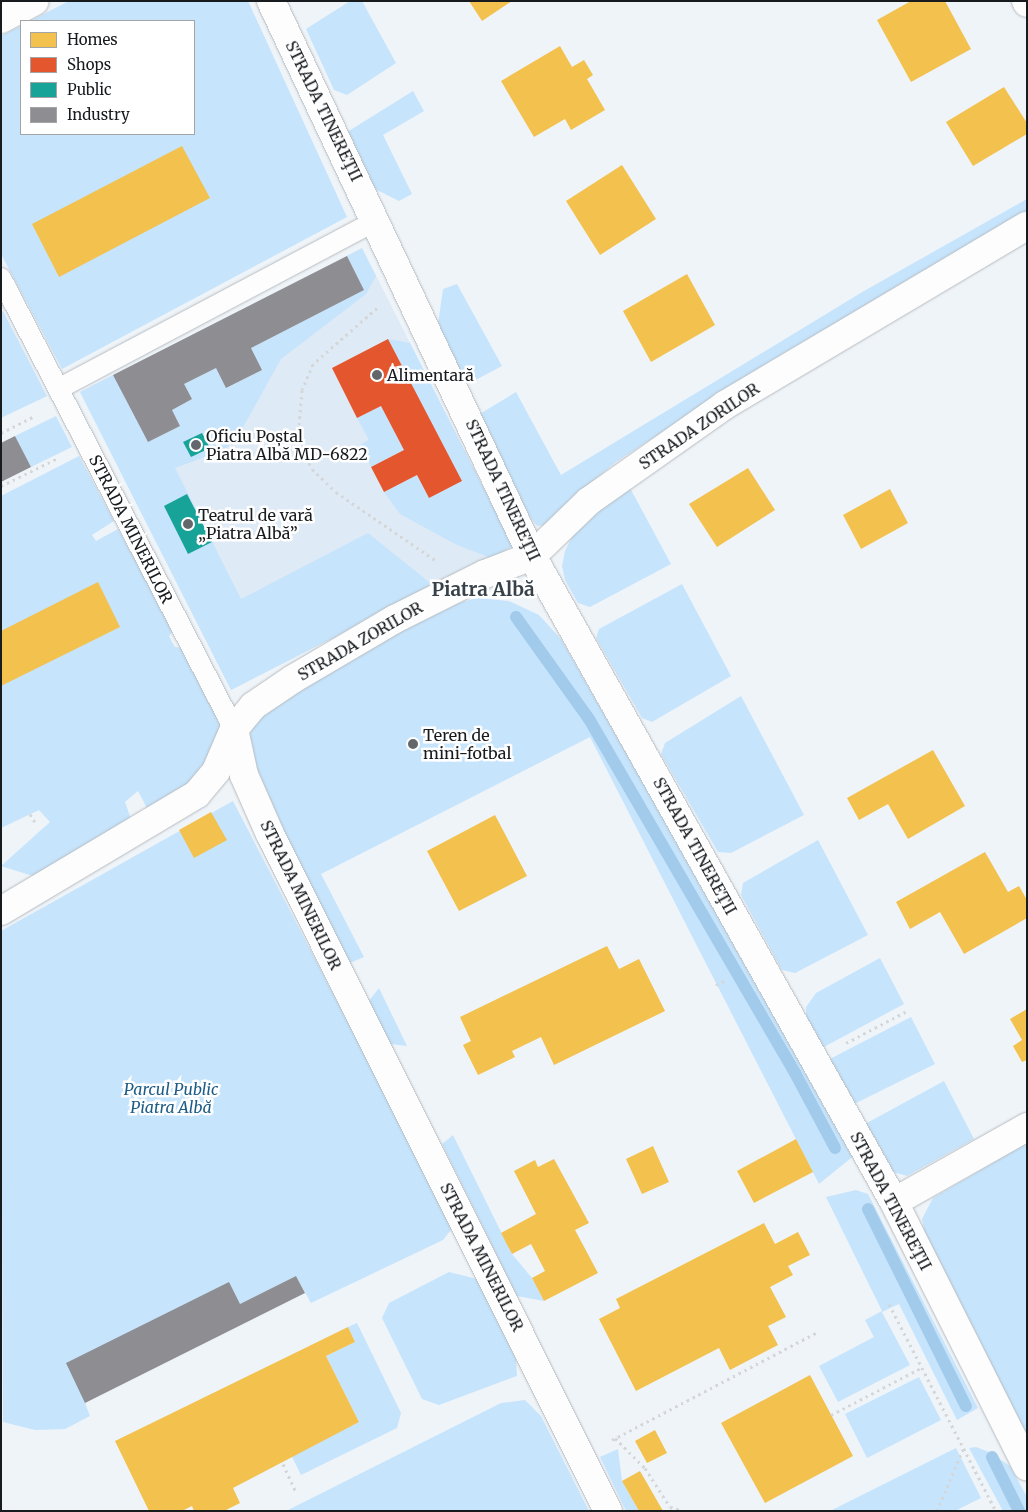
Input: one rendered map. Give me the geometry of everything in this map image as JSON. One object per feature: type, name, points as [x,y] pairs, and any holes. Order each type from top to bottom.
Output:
[{"type":"street","points":[[1,19],[35,1]]},
{"type":"street","name":"STRADA TINEREŢII","points":[[271,1],[406,283],[532,556],[894,1202],[1027,1466]]},
{"type":"street","name":"STRADA ZORILOR","points":[[5,902],[197,794],[216,771],[234,730],[253,706],[294,678],[395,619],[468,583],[532,556],[589,501],[725,406],[1027,226]]},
{"type":"street","name":"STRADA MINERILOR","points":[[234,730],[244,775],[270,834],[608,1511]]},
{"type":"street","points":[[894,1202],[1027,1127]]},
{"type":"lane","points":[[60,388],[376,221]]},
{"type":"lane","name":"STRADA MINERILOR","points":[[1,278],[60,388],[234,730]]},
{"type":"path","points":[[406,283],[313,364],[302,390],[298,439],[312,469],[336,492],[468,583]]},
{"type":"path","points":[[1,486],[88,444]]},
{"type":"path","points":[[30,814],[36,824]]},
{"type":"path","points":[[716,985],[723,982]]},
{"type":"path","points":[[814,1060],[907,1011]]},
{"type":"path","points":[[889,1304],[996,1511]]},
{"type":"path","points":[[580,1456],[818,1332]]},
{"type":"path","points":[[832,1415],[922,1368]]},
{"type":"path","points":[[616,1438],[645,1468],[670,1507],[684,1511]]},
{"type":"path","points":[[937,1511],[963,1448]]},
{"type":"path","points":[[283,1464],[295,1490]]},
{"type":"shaded area","points":[[362,248],[513,546],[231,690],[80,392]]},
{"type":"green space","points":[[69,1],[248,1],[347,217],[62,369],[1,254],[1,36],[20,26],[20,135],[195,135],[195,20],[32,20]]},
{"type":"green space","points":[[350,1],[362,1],[396,63],[347,95],[334,90],[306,29]]},
{"type":"green space","points":[[413,91],[424,111],[383,135],[412,194],[399,201],[375,189],[344,134]]},
{"type":"green space","points":[[1027,199],[1027,213],[770,361],[616,462],[583,489],[548,525],[537,526],[530,517],[478,415],[516,392],[561,475],[864,291]]},
{"type":"green space","points":[[362,248],[376,276],[366,294],[281,359],[237,438],[224,450],[175,468],[241,599],[368,533],[434,586],[231,690],[80,392],[113,375],[148,442],[180,426],[172,410],[192,399],[184,384],[216,368],[227,388],[262,370],[251,348],[364,290],[347,256]]},
{"type":"green space","points":[[457,284],[502,366],[466,385],[438,324],[443,289]]},
{"type":"green space","points":[[3,311],[47,396],[1,418],[1,312]]},
{"type":"green space","points":[[388,339],[410,343],[513,546],[491,558],[457,545],[400,514],[384,492],[417,475],[429,498],[462,481]]},
{"type":"green space","points":[[381,406],[404,450],[371,467],[360,445],[369,440],[357,418]]},
{"type":"green space","points":[[56,416],[72,447],[31,467],[15,436]]},
{"type":"green space","points":[[79,456],[114,521],[92,535],[96,541],[118,529],[174,630],[169,636],[172,642],[175,647],[183,648],[221,727],[207,762],[187,786],[149,812],[138,791],[125,802],[132,822],[36,877],[1,866],[50,822],[39,810],[1,828],[1,496]]},
{"type":"green space","points":[[630,488],[671,564],[590,607],[578,603],[565,580],[562,566],[565,551],[575,531],[601,507]]},
{"type":"green space","points":[[682,584],[731,676],[652,722],[642,718],[596,638],[599,629]]},
{"type":"green space","points":[[477,598],[509,601],[539,615],[561,639],[856,1154],[819,1184],[590,737],[321,874],[364,957],[348,964],[257,775],[246,742],[258,719],[317,680],[405,626],[444,607]]},
{"type":"green space","points":[[741,696],[804,815],[731,853],[718,852],[661,754],[665,743]]},
{"type":"green space","name":"Parcul Public Piatra Albă","points":[[233,801],[454,1226],[443,1240],[311,1303],[296,1276],[240,1304],[85,1403],[90,1416],[65,1429],[35,1430],[3,1422],[1,931]]},
{"type":"green space","points":[[818,840],[868,935],[795,973],[782,970],[741,895],[743,883]]},
{"type":"green space","points":[[880,958],[904,1004],[822,1048],[806,1019],[806,1007],[816,993]]},
{"type":"green space","points":[[379,988],[407,1046],[390,1044],[368,1002]]},
{"type":"green space","points":[[911,1017],[935,1064],[852,1105],[828,1060]]},
{"type":"green space","points":[[944,1081],[974,1139],[907,1176],[890,1171],[865,1124]]},
{"type":"green space","points":[[453,1135],[512,1254],[532,1278],[544,1301],[517,1296],[442,1144]]},
{"type":"green space","points":[[1027,1143],[1027,1435],[926,1242],[922,1219],[933,1198]]},
{"type":"green space","points":[[856,1190],[868,1194],[978,1408],[957,1420],[899,1304],[882,1312],[910,1365],[838,1402],[819,1366],[874,1337],[865,1320],[882,1311],[826,1197]]},
{"type":"green space","points":[[449,1272],[477,1279],[516,1359],[517,1376],[439,1405],[422,1399],[382,1318],[389,1303]]},
{"type":"green space","points":[[357,1323],[401,1413],[397,1428],[301,1475],[291,1455],[359,1422],[326,1356],[355,1342],[348,1327]]},
{"type":"green space","points":[[919,1377],[941,1420],[867,1458],[845,1414]]},
{"type":"green space","points":[[525,1400],[541,1416],[589,1511],[286,1511],[501,1403]]},
{"type":"green space","points":[[976,1447],[989,1452],[1010,1466],[1027,1497],[1027,1511],[1003,1511],[969,1448]]},
{"type":"green space","points":[[956,1448],[981,1498],[955,1511],[830,1511]]},
{"type":"green space","points":[[618,1449],[622,1481],[639,1511],[626,1511],[600,1457]]},
{"type":"building: Homes","points":[[469,1],[512,1],[482,21]]},
{"type":"building: Homes","points":[[911,1],[945,1],[971,49],[911,82],[877,20]]},
{"type":"building: Homes","points":[[560,46],[572,67],[584,60],[593,75],[587,79],[605,110],[571,130],[565,119],[534,137],[501,81]]},
{"type":"building: Homes","points":[[1004,87],[1027,123],[1027,134],[973,166],[946,122]]},
{"type":"building: Homes","points":[[182,146],[210,198],[59,277],[32,224]]},
{"type":"building: Homes","points":[[622,165],[656,219],[600,255],[566,201]]},
{"type":"building: Homes","points":[[687,274],[715,325],[651,362],[623,311]]},
{"type":"building: Homes","points":[[748,468],[775,510],[717,547],[689,504]]},
{"type":"building: Homes","points":[[890,489],[908,523],[861,549],[843,515]]},
{"type":"building: Homes","points":[[98,582],[120,627],[1,686],[1,631]]},
{"type":"building: Homes","points":[[933,750],[965,806],[908,839],[888,804],[859,820],[847,798]]},
{"type":"building: Homes","points":[[211,812],[227,840],[194,858],[179,830]]},
{"type":"building: Homes","points":[[495,815],[527,876],[459,911],[427,851]]},
{"type":"building: Homes","points":[[985,852],[1008,892],[1019,886],[1027,900],[1027,918],[964,954],[940,912],[910,929],[896,902]]},
{"type":"building: Homes","points":[[607,946],[619,969],[639,959],[665,1011],[554,1065],[541,1037],[512,1051],[515,1057],[478,1075],[463,1045],[471,1041],[460,1017]]},
{"type":"building: Homes","points":[[1027,1009],[1027,1060],[1022,1062],[1013,1046],[1022,1040],[1010,1019]]},
{"type":"building: Homes","points":[[796,1139],[813,1172],[754,1203],[737,1171]]},
{"type":"building: Homes","points":[[653,1146],[669,1182],[642,1194],[626,1159]]},
{"type":"building: Homes","points":[[554,1159],[589,1223],[575,1230],[598,1273],[544,1301],[532,1278],[545,1271],[531,1244],[512,1254],[501,1233],[536,1214],[514,1171],[535,1160],[538,1167]]},
{"type":"building: Homes","points":[[764,1223],[775,1244],[798,1232],[810,1255],[788,1266],[793,1275],[770,1287],[786,1317],[768,1326],[778,1345],[730,1370],[719,1348],[636,1391],[599,1319],[620,1308],[616,1299]]},
{"type":"building: Homes","points":[[348,1327],[355,1342],[326,1356],[359,1422],[233,1488],[240,1503],[224,1511],[194,1511],[192,1506],[182,1511],[149,1511],[115,1441]]},
{"type":"building: Homes","points":[[810,1375],[853,1456],[765,1503],[721,1423]]},
{"type":"building: Homes","points":[[655,1430],[667,1453],[647,1463],[635,1441]]},
{"type":"building: Homes","points":[[640,1471],[663,1511],[639,1511],[622,1481]]},
{"type":"building: Shops","points":[[388,339],[462,481],[429,498],[417,475],[384,492],[371,467],[404,450],[381,406],[357,418],[332,368]]},
{"type":"building: Public","name":"Oficiu Poștal Piatra Albă MD-6822","points":[[202,433],[210,448],[191,457],[183,442]]},
{"type":"building: Public","name":"Teatrul de vară „Piatra Albă”","points":[[187,494],[212,542],[188,554],[164,506]]},
{"type":"building: Industry","points":[[347,256],[364,290],[251,348],[262,370],[226,388],[216,368],[184,384],[192,399],[172,410],[180,426],[148,442],[113,375]]},
{"type":"building: Industry","points":[[15,436],[31,467],[1,482],[1,443]]},
{"type":"building: Industry","points":[[296,1276],[305,1293],[85,1403],[66,1363],[229,1282],[240,1304]]},
{"type":"waterway","points":[[516,617],[589,719],[795,1073],[835,1148]]},
{"type":"waterway","points":[[868,1209],[966,1406]]},
{"type":"waterway","points":[[992,1457],[1019,1511]]},
{"type":"place","name":"Alimentară","points":[[377,375]]},
{"type":"place","name":"Oficiu Poștal Piatra Albă MD-6822","points":[[196,445]]},
{"type":"place","name":"Teatrul de vară „Piatra Albă”","points":[[188,524]]},
{"type":"place","name":"Teren de mini-fotbal","points":[[413,744]]},
{"type":"district","name":"Piatra Albă","points":[[483,590]]}]
